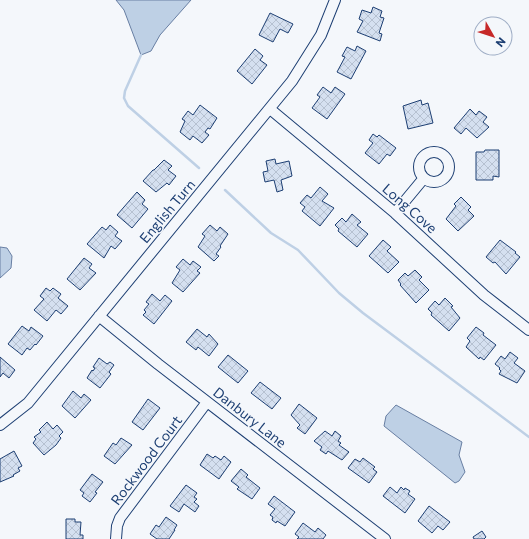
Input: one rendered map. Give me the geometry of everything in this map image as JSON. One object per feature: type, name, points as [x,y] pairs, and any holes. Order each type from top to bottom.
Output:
[{"type":"street","name":"English Turn","points":[[0,425],[28,403],[270,109],[304,64],[321,35],[335,0]]},
{"type":"street","name":"Long Cove","points":[[270,109],[395,213],[484,294],[529,330]]},
{"type":"street","points":[[395,213],[424,178]]},
{"type":"street","name":"Danbury Lane","points":[[99,316],[207,402],[385,539]]},
{"type":"street","name":"Rockwood Court","points":[[116,539],[117,526],[120,518],[207,402]]},
{"type":"water","points":[[116,0],[191,0],[160,35],[151,51],[141,55],[124,10]]},
{"type":"water","points":[[0,247],[7,248],[12,256],[11,268],[0,278]]},
{"type":"water","points":[[396,405],[462,442],[459,455],[465,472],[459,481],[455,483],[384,426],[386,416]]},
{"type":"building","points":[[373,7],[382,11],[380,17],[384,18],[379,33],[382,34],[380,41],[357,32],[363,21],[359,19],[362,10],[371,13]]},
{"type":"building","points":[[270,13],[293,24],[288,33],[280,29],[273,42],[259,35]]},
{"type":"building","points":[[357,46],[366,51],[351,79],[337,72],[345,57],[342,56],[347,47],[355,51]]},
{"type":"building","points":[[255,49],[263,56],[260,60],[267,65],[252,84],[237,71]]},
{"type":"building","points":[[323,87],[331,93],[335,87],[345,94],[327,119],[312,108],[320,97],[317,95]]},
{"type":"building","points":[[421,100],[422,105],[428,103],[433,123],[408,129],[403,106]]},
{"type":"building","points":[[200,105],[217,118],[210,129],[208,128],[205,132],[209,135],[202,143],[193,136],[190,140],[180,132],[185,121],[182,119],[188,111],[193,115]]},
{"type":"building","points":[[470,109],[476,115],[479,111],[487,117],[483,122],[489,127],[477,138],[466,128],[461,134],[454,128]]},
{"type":"building","points":[[373,134],[377,137],[379,135],[396,148],[390,156],[387,154],[379,164],[365,153],[373,143],[369,140]]},
{"type":"building","points":[[485,150],[499,150],[499,177],[493,176],[493,180],[476,180],[476,152],[484,152]]},
{"type":"building","points":[[275,159],[276,164],[289,161],[292,176],[281,180],[283,190],[277,192],[274,180],[265,182],[263,172],[268,171],[266,161]]},
{"type":"building","points":[[164,160],[172,166],[168,170],[176,176],[169,185],[167,183],[156,192],[143,181]]},
{"type":"building","points":[[320,187],[328,194],[322,201],[334,208],[320,226],[302,211],[305,207],[300,203],[307,195],[311,198]]},
{"type":"building","points":[[137,192],[145,200],[142,204],[148,209],[132,228],[117,215]]},
{"type":"building","points":[[461,197],[471,207],[468,210],[474,216],[458,231],[446,219],[456,206],[454,204]]},
{"type":"building","points":[[352,214],[361,222],[357,225],[368,234],[357,247],[338,231],[339,229],[335,225],[342,218],[346,222]]},
{"type":"building","points":[[110,225],[118,232],[115,236],[122,241],[115,249],[111,246],[104,258],[87,244],[102,227],[106,230]]},
{"type":"building","points":[[210,225],[217,231],[220,227],[228,234],[216,254],[219,256],[214,261],[198,247],[205,236],[202,234]]},
{"type":"building","points":[[383,240],[391,247],[387,251],[399,262],[388,273],[369,256]]},
{"type":"building","points":[[500,240],[516,252],[515,253],[520,257],[506,274],[495,262],[493,263],[486,257]]},
{"type":"building","points":[[84,258],[92,264],[89,268],[96,273],[80,290],[67,279]]},
{"type":"building","points":[[183,259],[190,265],[193,261],[201,267],[197,271],[200,273],[183,292],[172,283],[180,270],[176,267]]},
{"type":"building","points":[[415,270],[422,277],[419,280],[429,290],[416,303],[400,285],[401,284],[398,280],[405,273],[408,276]]},
{"type":"building","points":[[46,288],[50,291],[53,288],[61,294],[58,298],[68,306],[61,314],[56,310],[47,321],[34,310],[44,299],[40,296]]},
{"type":"building","points":[[152,294],[160,301],[165,295],[172,301],[154,324],[143,315],[146,312],[144,310],[149,304],[146,302]]},
{"type":"building","points":[[445,298],[453,306],[451,307],[460,318],[449,331],[431,315],[432,313],[428,309],[435,301],[439,305]]},
{"type":"building","points":[[22,326],[29,331],[31,327],[43,336],[36,345],[35,344],[30,350],[27,348],[22,355],[8,344]]},
{"type":"building","points":[[476,327],[484,333],[483,335],[496,345],[484,360],[480,357],[479,359],[466,347],[470,341],[467,338]]},
{"type":"building","points":[[197,329],[207,337],[209,334],[218,344],[209,356],[198,347],[196,350],[186,342]]},
{"type":"building","points":[[510,352],[518,358],[514,363],[525,371],[517,383],[499,374],[501,371],[499,369],[500,368],[495,364],[501,356],[505,359]]},
{"type":"building","points":[[228,355],[248,371],[238,383],[218,367]]},
{"type":"building","points":[[0,357],[15,370],[9,378],[3,373],[0,377]]},
{"type":"building","points":[[99,358],[107,364],[110,362],[114,365],[109,372],[111,374],[100,388],[87,378],[95,368],[93,367]]},
{"type":"building","points":[[260,382],[281,398],[272,409],[251,393]]},
{"type":"building","points":[[73,391],[81,398],[84,394],[91,400],[75,418],[62,406]]},
{"type":"building","points":[[148,399],[160,408],[143,430],[132,422]]},
{"type":"building","points":[[299,404],[317,418],[305,434],[297,428],[300,425],[291,415]]},
{"type":"building","points":[[47,422],[53,429],[57,425],[63,432],[59,436],[61,438],[56,445],[44,455],[33,443],[36,439],[34,437],[41,432],[39,430]]},
{"type":"building","points":[[325,431],[332,436],[335,431],[341,436],[338,441],[341,443],[339,445],[349,452],[342,460],[328,451],[326,454],[320,450],[322,447],[314,441]]},
{"type":"building","points":[[121,438],[132,445],[115,464],[104,456],[113,443],[116,445]]},
{"type":"building","points":[[14,451],[22,466],[18,468],[20,471],[13,475],[14,476],[0,482],[0,459]]},
{"type":"building","points":[[207,454],[213,458],[215,456],[221,460],[224,456],[231,462],[219,479],[200,465]]},
{"type":"building","points":[[363,458],[375,467],[373,469],[377,472],[369,483],[348,468],[355,459],[360,462]]},
{"type":"building","points":[[241,469],[248,475],[246,477],[260,488],[252,499],[237,489],[239,487],[231,481]]},
{"type":"building","points":[[92,474],[103,482],[95,492],[97,493],[90,502],[82,496],[84,493],[80,490]]},
{"type":"building","points":[[186,485],[197,493],[194,497],[197,499],[194,502],[199,506],[195,512],[184,504],[179,512],[170,506]]},
{"type":"building","points":[[390,487],[397,493],[401,487],[404,490],[405,488],[410,491],[408,494],[415,499],[405,513],[383,496]]},
{"type":"building","points":[[274,496],[295,512],[285,526],[277,521],[276,523],[272,520],[273,517],[270,515],[275,509],[268,504]]},
{"type":"building","points":[[429,506],[450,522],[443,530],[438,526],[432,533],[418,521]]},
{"type":"building","points":[[166,517],[177,525],[175,530],[169,539],[157,539],[150,534],[156,525],[159,527]]},
{"type":"building","points":[[66,519],[75,519],[75,522],[81,522],[80,535],[83,535],[83,539],[66,539]]},
{"type":"building","points":[[303,523],[315,532],[318,528],[326,535],[323,539],[297,539],[299,537],[295,534]]},
{"type":"building","points":[[482,531],[486,537],[484,539],[474,539],[473,537]]},
{"type":"waterway","points":[[141,55],[125,91],[124,98],[128,106],[199,168]]},
{"type":"waterway","points":[[225,190],[271,233],[298,250],[339,293],[363,313],[529,437]]}]
